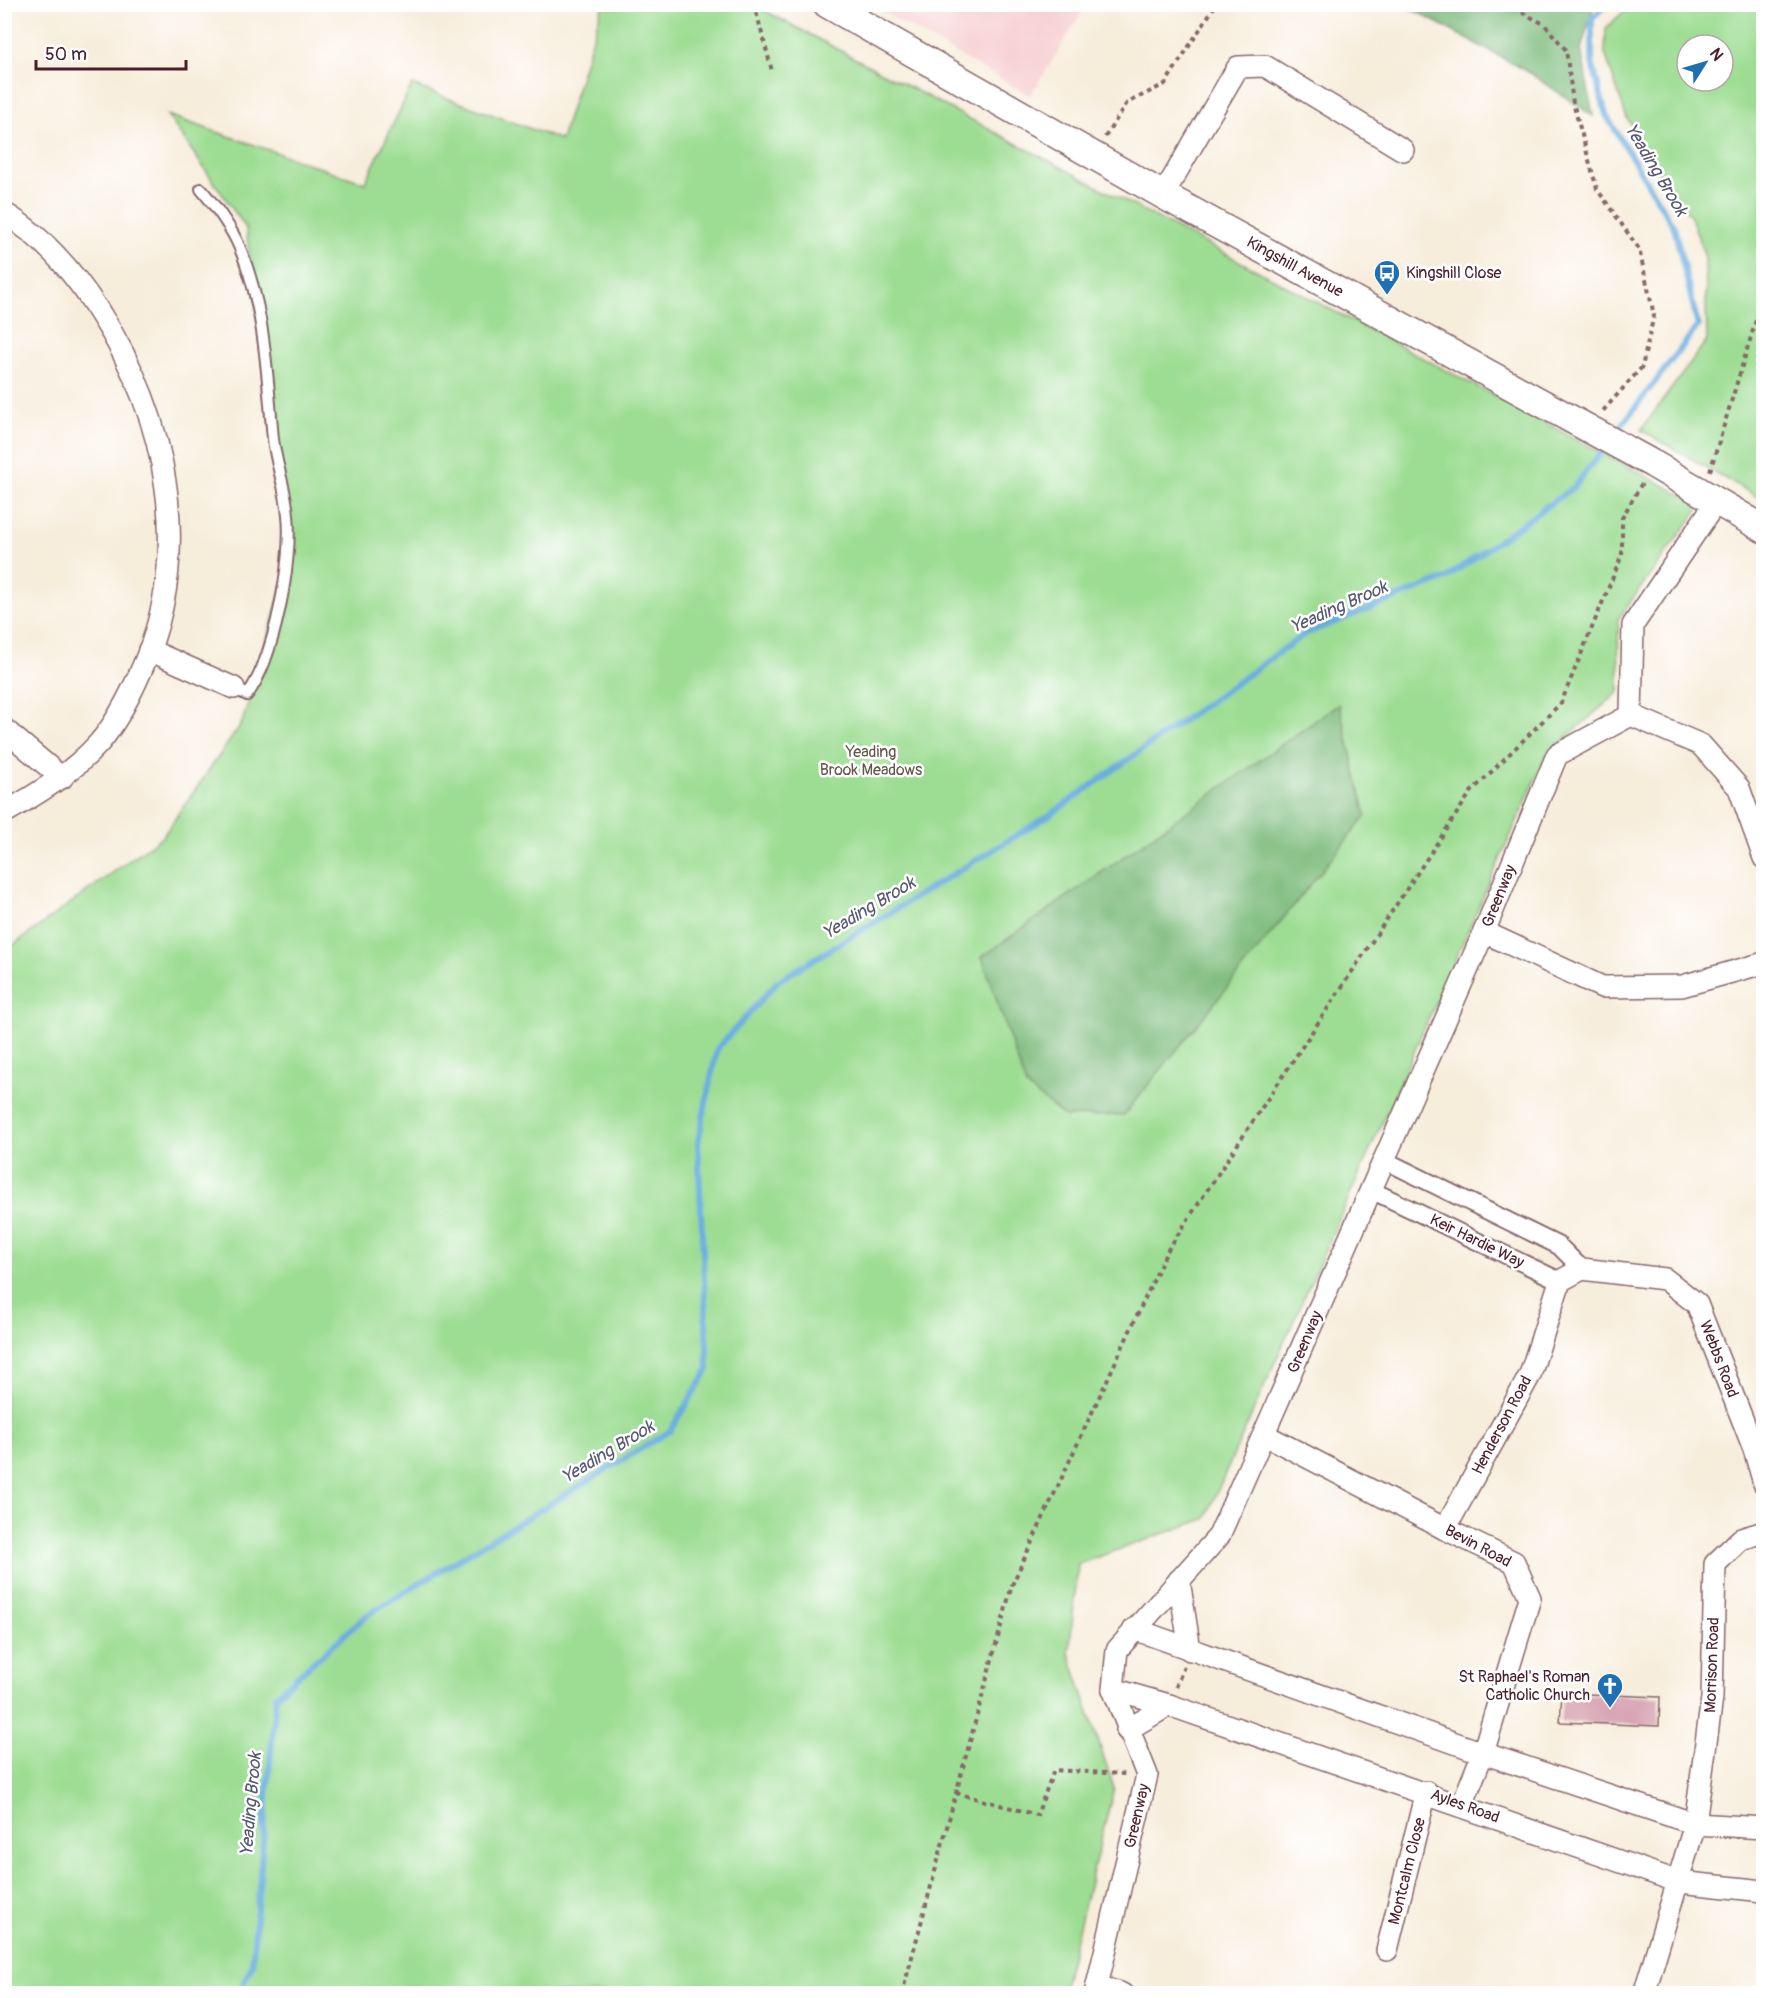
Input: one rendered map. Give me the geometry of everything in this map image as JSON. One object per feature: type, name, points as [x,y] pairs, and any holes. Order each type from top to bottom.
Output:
[{"type":"street","name":"Kingshill Avenue","points":[[827,4],[1093,156],[1644,459],[1764,529]]},
{"type":"street","points":[[1163,195],[1238,67],[1265,66],[1403,150]]},
{"type":"street","points":[[4,213],[41,241],[76,280],[92,301],[129,362],[154,430],[166,486],[170,545],[164,600],[149,650],[133,689],[112,725],[99,742],[62,778],[4,813]]},
{"type":"street","points":[[1708,497],[1633,625],[1631,716],[1701,745],[1739,788],[1764,858]]},
{"type":"street","points":[[149,650],[234,688]]},
{"type":"street","name":"Greenway","points":[[1096,1990],[1147,1775],[1127,1730],[1113,1689],[1117,1650],[1219,1536],[1265,1436],[1484,932],[1557,755],[1631,716]]},
{"type":"street","points":[[4,729],[62,778]]},
{"type":"street","points":[[1484,932],[1602,987],[1682,986],[1764,963]]},
{"type":"street","name":"Keir Hardie Way","points":[[1384,1160],[1559,1246],[1582,1269]]},
{"type":"street","name":"Keir Hardie Way","points":[[1371,1190],[1560,1281]]},
{"type":"street","points":[[1560,1281],[1582,1269]]},
{"type":"street","name":"Webbs Road","points":[[1582,1269],[1665,1278],[1697,1304],[1754,1449],[1764,1483]]},
{"type":"street","name":"Henderson Road","points":[[1445,1529],[1530,1376],[1560,1281]]},
{"type":"street","name":"Bevin Road","points":[[1265,1436],[1445,1529],[1515,1562],[1530,1598],[1484,1753],[1462,1806]]},
{"type":"street","name":"Morrison Road","points":[[1644,1994],[1695,1824],[1712,1698],[1715,1564],[1741,1539],[1764,1532]]},
{"type":"street","points":[[1179,1580],[1190,1650]]},
{"type":"street","points":[[1134,1629],[1484,1753],[1695,1824],[1764,1828]]},
{"type":"street","name":"Ayles Road","points":[[1113,1689],[1169,1704],[1679,1882],[1764,1891]]},
{"type":"street","points":[[1127,1730],[1169,1704]]},
{"type":"street","name":"Montcalm Close","points":[[1387,1950],[1426,1792]]},
{"type":"street","points":[[1096,1990],[1122,1994]]},
{"type":"lane","points":[[201,189],[224,218],[239,246],[252,285],[259,316],[273,442],[289,517],[288,548],[268,655],[259,679],[247,695],[234,688]]},
{"type":"path","points":[[754,4],[772,72]]},
{"type":"path","points":[[1093,156],[1127,103],[1165,84],[1216,4]]},
{"type":"path","points":[[1506,4],[1544,24],[1566,50],[1573,103],[1597,189],[1639,249],[1654,315],[1642,367],[1587,428]]},
{"type":"path","points":[[1708,497],[1708,477],[1764,294]]},
{"type":"path","points":[[902,1994],[1012,1585],[1167,1251],[1471,792],[1561,703],[1622,555],[1622,518],[1644,459]]},
{"type":"path","points":[[1169,1704],[1190,1650]]},
{"type":"path","points":[[956,1793],[1037,1815],[1054,1770],[1147,1775]]},
{"type":"shaded area","points":[[871,5],[1087,5],[1030,96]]},
{"type":"green space","name":"Yeading Brook Meadows","points":[[603,5],[754,5],[1701,505],[1618,619],[1619,692],[1547,754],[1205,1519],[1078,1564],[1069,1653],[1114,1788],[1062,1993],[5,1993],[4,952],[163,836],[242,723],[289,565],[246,228],[167,115],[365,183],[412,85],[561,140]]},
{"type":"green space","points":[[1404,5],[1594,5],[1581,49],[1593,116],[1525,70]]},
{"type":"green space","points":[[1631,5],[1763,5],[1763,500],[1641,430],[1707,340],[1705,257],[1691,217],[1656,171],[1626,116],[1605,53],[1606,28]]},
{"type":"green space","points":[[1339,704],[1366,816],[1124,1115],[1065,1117],[1026,1086],[982,957]]},
{"type":"building","name":"St Raphael's Roman Catholic Church","points":[[1562,1693],[1660,1697],[1659,1726],[1560,1722]]},
{"type":"waterway","name":"Yeading Brook","points":[[1607,4],[1592,18],[1592,63],[1606,115],[1674,227],[1698,326],[1615,434]]},
{"type":"waterway","name":"Yeading Brook","points":[[238,1994],[252,1965],[276,1695],[367,1615],[670,1431],[708,1370],[698,1142],[717,1049],[778,981],[1050,815],[1305,634],[1446,578],[1574,487],[1605,447]]},
{"type":"place","name":"Kingshill Close","points":[[1387,296]]},
{"type":"place","name":"St Raphael's Roman Catholic Church","points":[[1610,1709]]}]
